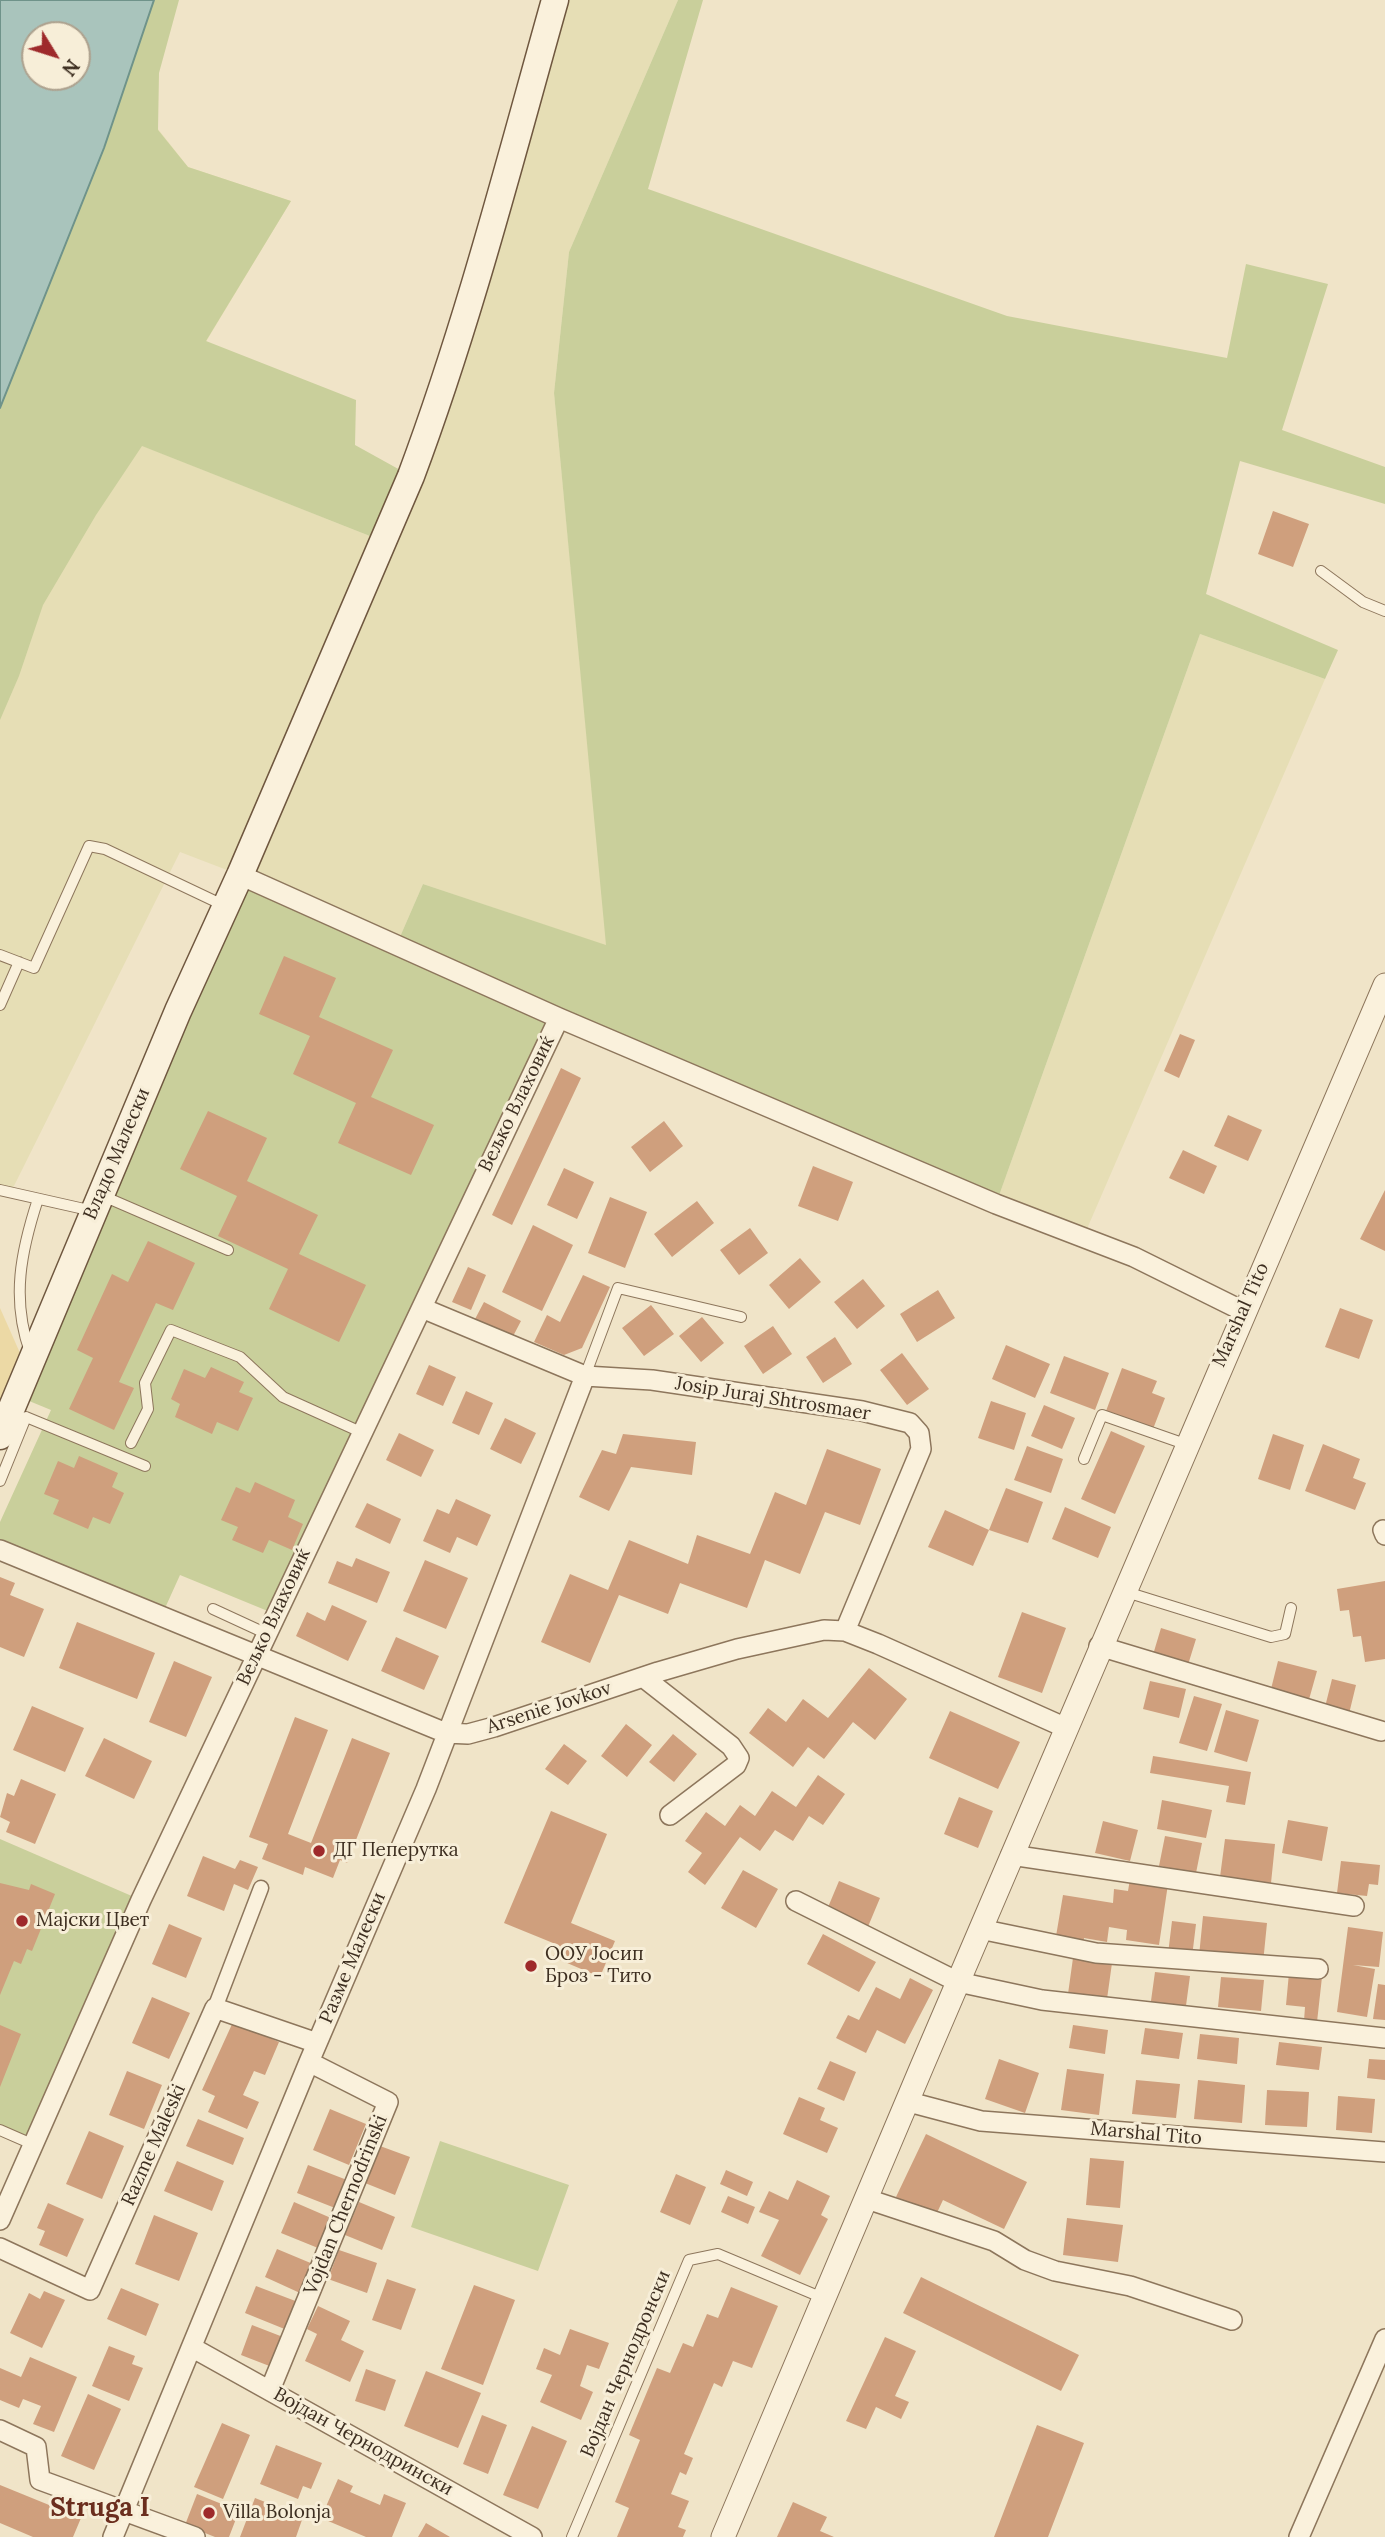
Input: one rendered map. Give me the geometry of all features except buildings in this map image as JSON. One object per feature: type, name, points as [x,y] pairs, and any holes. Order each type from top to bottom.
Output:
[{"type":"main road","name":"Владо Малески","points":[[1,1431],[97,1202],[384,542],[436,411],[555,0]]},
{"type":"street","points":[[240,875],[559,1018],[996,1204],[1134,1258],[1243,1311]]},
{"type":"street","name":"Marshal Tito","points":[[723,2537],[909,2102],[1122,1591],[1385,985]]},
{"type":"street","name":"Вељко Влаховиќ","points":[[0,2220],[146,1888],[559,1018]]},
{"type":"street","name":"Josip Juraj Shtrosmaer","points":[[422,1308],[585,1376],[652,1380],[862,1411],[910,1423],[919,1433],[921,1449],[845,1631]]},
{"type":"street","name":"Разме Малески","points":[[113,2537],[309,2062],[426,1789],[585,1376]]},
{"type":"street","name":"Arsenie Jovkov","points":[[0,1550],[446,1732],[468,1734],[494,1727],[643,1676],[800,1633],[845,1631],[1064,1727]]},
{"type":"street","points":[[1099,1646],[1381,1731]]},
{"type":"street","points":[[643,1676],[731,1746],[740,1758],[736,1765],[670,1815]]},
{"type":"street","points":[[1011,1855],[1354,1906]]},
{"type":"street","points":[[261,1888],[215,2008],[317,2043]]},
{"type":"street","points":[[796,1901],[958,1982],[1042,2000],[1385,2038]]},
{"type":"street","points":[[980,1929],[1096,1954],[1318,1969]]},
{"type":"street","name":"Razme Maleski","points":[[0,2248],[90,2290],[215,2008]]},
{"type":"street","name":"Vojdan Chernodrinski","points":[[270,2390],[388,2102],[309,2062]]},
{"type":"street","name":"Marshal Tito","points":[[909,2102],[981,2121],[1385,2152]]},
{"type":"street","points":[[867,2199],[994,2241],[1025,2260],[1055,2271],[1130,2286],[1232,2320]]},
{"type":"street","points":[[1299,2537],[1385,2339]]},
{"type":"street","name":"Војдан Чернодрински","points":[[193,2348],[532,2537]]},
{"type":"street","points":[[0,2430],[36,2447],[40,2480],[195,2537]]},
{"type":"lane","points":[[1321,571],[1363,602],[1385,611]]},
{"type":"lane","points":[[0,955],[34,968],[89,846],[105,849],[226,907]]},
{"type":"lane","points":[[0,1005],[19,962]]},
{"type":"lane","points":[[0,1190],[38,1199],[97,1202],[228,1250]]},
{"type":"lane","points":[[32,1360],[20,1326],[18,1285],[26,1237],[38,1199]]},
{"type":"lane","points":[[585,1376],[618,1288],[741,1317]]},
{"type":"lane","points":[[131,1443],[148,1409],[145,1383],[172,1330],[240,1357],[283,1396],[363,1434]]},
{"type":"lane","points":[[1084,1459],[1101,1415],[1185,1444]]},
{"type":"lane","points":[[0,1481],[26,1417],[145,1466]]},
{"type":"lane","points":[[1122,1591],[1271,1637],[1285,1634],[1291,1608]]},
{"type":"lane","points":[[213,1609],[265,1633]]},
{"type":"lane","points":[[0,2130],[32,2144]]},
{"type":"lane","name":"Војдан Чернодронски","points":[[572,2537],[689,2260],[718,2254],[824,2298]]},
{"type":"shaded area","points":[[555,0],[678,0],[569,252],[554,393],[607,946],[423,884],[396,946],[240,875],[180,852],[10,1194],[0,1190],[0,408],[158,129],[188,167],[291,201],[143,446],[385,542]]},
{"type":"shaded area","points":[[1200,634],[1325,679],[1083,1238],[996,1204]]},
{"type":"green space","points":[[0,0],[179,0],[159,73],[158,130],[188,167],[291,201],[206,341],[356,400],[355,445],[411,476],[385,542],[142,446],[96,515],[43,605],[19,676],[0,720]]},
{"type":"green space","points":[[678,0],[703,0],[648,189],[1007,316],[1227,358],[1246,264],[1328,284],[1282,430],[1385,467],[1385,504],[1240,461],[1206,594],[1338,650],[1325,679],[1200,634],[996,1204],[559,1018],[275,1614],[180,1575],[161,1617],[0,1550],[0,1522],[51,1410],[17,1396],[240,875],[396,946],[423,884],[606,945],[554,393],[569,252]]},
{"type":"green space","points":[[0,1839],[141,1900],[32,2144],[0,2130]]},
{"type":"green space","points":[[440,2141],[569,2185],[538,2271],[411,2227]]},
{"type":"sand","points":[[0,1308],[28,1371],[0,1426]]},
{"type":"water","points":[[0,0],[154,0],[104,148],[0,408]]},
{"type":"place","name":"ДГ Пеперутка","points":[[319,1851]]},
{"type":"place","name":"Мајски Цвет","points":[[22,1921]]},
{"type":"place","name":"ООУ Јосип Броз - Тито","points":[[531,1966]]},
{"type":"place","name":"Villa Bolonja","points":[[209,2513]]},
{"type":"district","name":"Struga I","points":[[100,2509]]}]
